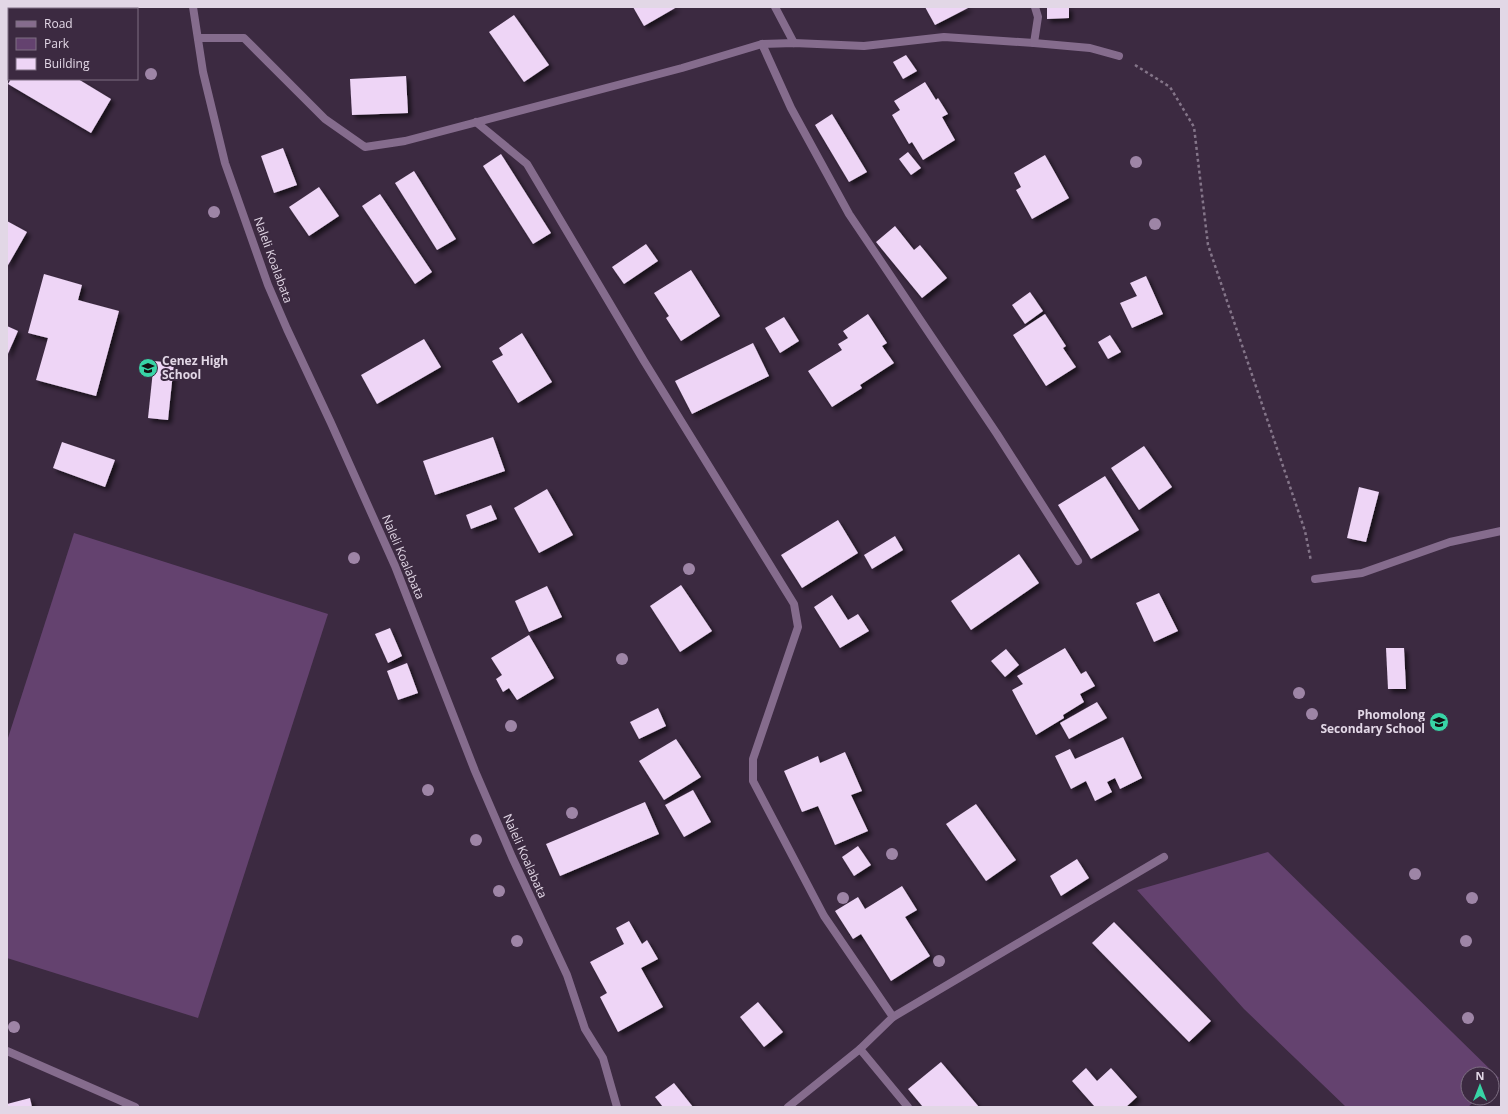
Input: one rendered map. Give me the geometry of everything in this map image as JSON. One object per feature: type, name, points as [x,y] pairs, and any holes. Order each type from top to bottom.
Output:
[{"type":"street","name":"Naleli Koalabata","points":[[193,7],[204,72],[225,163],[268,285],[395,566],[476,771],[512,857],[567,975],[585,1029],[604,1058],[616,1106]]},
{"type":"street","points":[[775,7],[794,43]]},
{"type":"street","points":[[1034,43],[1038,17],[1035,7]]},
{"type":"street","points":[[198,38],[244,38],[325,119],[365,147],[405,141],[682,68],[762,44],[794,43],[864,46],[944,37],[1090,48],[1119,56]]},
{"type":"street","points":[[762,44],[792,108],[849,214],[997,434],[1078,561]]},
{"type":"street","points":[[476,122],[527,164],[644,361],[794,604],[798,627],[753,759],[753,781],[824,916],[893,1017]]},
{"type":"street","points":[[1315,578],[1362,573],[1450,542],[1501,531]]},
{"type":"street","points":[[788,1107],[860,1049],[893,1017],[1164,857]]},
{"type":"street","points":[[860,1049],[908,1107]]},
{"type":"street","points":[[7,1051],[135,1107]]},
{"type":"path","points":[[1119,56],[1170,86],[1194,127],[1208,245],[1305,531],[1315,578]]},
{"type":"green space","points":[[74,533],[328,614],[198,1018],[7,958],[7,741]]},
{"type":"green space","points":[[1268,852],[1487,1066],[1460,1066],[1460,1106],[1469,1106],[1346,1107],[1244,1009],[1137,890]]},
{"type":"building","points":[[633,7],[677,7],[644,26]]},
{"type":"building","points":[[925,7],[970,7],[935,25]]},
{"type":"building","points":[[1047,7],[1069,7],[1069,18],[1047,19]]},
{"type":"building","points":[[514,15],[549,65],[524,82],[489,32]]},
{"type":"building","points":[[906,55],[917,71],[903,79],[893,62]]},
{"type":"building","points":[[406,76],[408,113],[352,115],[350,79]]},
{"type":"building","points":[[10,80],[80,80],[111,99],[91,133],[8,84]]},
{"type":"building","points":[[925,82],[936,100],[938,98],[948,114],[942,117],[955,140],[923,160],[912,142],[909,144],[892,115],[900,110],[894,101]]},
{"type":"building","points":[[832,114],[867,172],[849,182],[815,125]]},
{"type":"building","points":[[283,148],[297,185],[274,193],[261,156]]},
{"type":"building","points":[[908,152],[921,168],[911,175],[899,159]]},
{"type":"building","points":[[501,154],[551,233],[533,244],[483,166]]},
{"type":"building","points":[[1045,155],[1069,198],[1032,219],[1016,190],[1021,187],[1014,173]]},
{"type":"building","points":[[414,171],[456,239],[437,250],[395,183]]},
{"type":"building","points":[[319,187],[339,216],[309,236],[289,207]]},
{"type":"building","points":[[380,194],[432,272],[415,284],[362,206]]},
{"type":"building","points":[[7,221],[27,232],[7,267]]},
{"type":"building","points":[[895,226],[914,250],[920,245],[947,278],[922,298],[876,242]]},
{"type":"building","points":[[646,244],[658,261],[624,284],[612,267]]},
{"type":"building","points":[[691,270],[720,316],[681,341],[666,318],[669,316],[654,293]]},
{"type":"building","points":[[44,274],[82,285],[78,300],[119,311],[96,396],[36,380],[48,338],[28,333]]},
{"type":"building","points":[[1146,276],[1163,314],[1132,328],[1120,303],[1137,296],[1130,283]]},
{"type":"building","points":[[1030,292],[1043,311],[1025,324],[1012,305]]},
{"type":"building","points":[[868,314],[887,343],[882,346],[894,363],[860,385],[862,388],[832,407],[808,371],[842,350],[838,344],[848,338],[843,331]]},
{"type":"building","points":[[1045,314],[1066,346],[1063,348],[1076,367],[1046,386],[1013,335]]},
{"type":"building","points":[[784,317],[799,341],[780,353],[765,328]]},
{"type":"building","points":[[7,326],[18,331],[7,356]]},
{"type":"building","points":[[522,333],[552,382],[518,403],[492,361],[503,355],[499,348]]},
{"type":"building","points":[[1110,335],[1121,352],[1108,359],[1098,342]]},
{"type":"building","points":[[424,339],[441,367],[377,404],[361,375]]},
{"type":"building","points":[[753,343],[769,376],[692,414],[675,381]]},
{"type":"building","points":[[154,361],[174,363],[168,420],[148,418]]},
{"type":"building","points":[[493,437],[505,471],[435,495],[423,461]]},
{"type":"building","points":[[62,442],[115,460],[105,487],[53,468]]},
{"type":"building","points":[[1144,446],[1172,487],[1139,510],[1111,468]]},
{"type":"building","points":[[1105,476],[1139,530],[1091,559],[1058,505]]},
{"type":"building","points":[[1359,487],[1379,492],[1366,542],[1347,538]]},
{"type":"building","points":[[547,489],[573,535],[539,553],[514,508]]},
{"type":"building","points":[[491,505],[497,519],[471,529],[466,515]]},
{"type":"building","points":[[838,520],[858,553],[802,588],[781,555]]},
{"type":"building","points":[[895,536],[903,550],[872,569],[864,555]]},
{"type":"building","points":[[1019,554],[1039,583],[971,630],[951,601]]},
{"type":"building","points":[[681,585],[712,631],[680,652],[650,606]]},
{"type":"building","points":[[547,586],[562,617],[529,632],[515,601]]},
{"type":"building","points":[[1159,593],[1178,631],[1154,642],[1136,603]]},
{"type":"building","points":[[832,595],[848,620],[858,614],[869,631],[840,648],[814,607]]},
{"type":"building","points":[[390,628],[402,656],[388,663],[375,634]]},
{"type":"building","points":[[529,635],[554,678],[517,700],[509,688],[503,692],[496,679],[502,675],[491,658]]},
{"type":"building","points":[[1065,648],[1081,674],[1086,671],[1095,686],[1080,694],[1084,702],[1063,715],[1064,718],[1036,735],[1012,690],[1023,684],[1017,676]]},
{"type":"building","points":[[1386,648],[1404,648],[1406,689],[1388,689]]},
{"type":"building","points":[[1006,649],[1019,665],[1005,677],[991,661]]},
{"type":"building","points":[[407,663],[418,693],[398,700],[387,671]]},
{"type":"building","points":[[1097,702],[1107,718],[1069,739],[1060,723]]},
{"type":"building","points":[[658,708],[666,726],[639,739],[630,722]]},
{"type":"building","points":[[1123,737],[1142,778],[1120,789],[1115,778],[1107,782],[1112,792],[1095,801],[1086,781],[1071,789],[1055,756],[1070,749],[1075,759]]},
{"type":"building","points":[[676,739],[701,777],[664,800],[639,761]]},
{"type":"building","points":[[845,752],[862,791],[851,795],[868,831],[835,845],[818,806],[802,812],[784,771],[818,756],[820,763]]},
{"type":"building","points":[[693,790],[711,822],[684,837],[665,805]]},
{"type":"building","points":[[645,802],[659,834],[560,876],[546,844]]},
{"type":"building","points":[[976,804],[1016,860],[986,881],[946,824]]},
{"type":"building","points":[[858,846],[871,865],[854,876],[842,857]]},
{"type":"building","points":[[1077,859],[1089,878],[1061,896],[1050,876]]},
{"type":"building","points":[[902,886],[917,910],[905,917],[930,956],[891,981],[861,934],[853,939],[835,911],[858,897],[865,909]]},
{"type":"building","points":[[629,921],[642,944],[647,940],[658,959],[641,968],[663,1007],[618,1032],[600,997],[607,993],[590,962],[624,944],[616,928]]},
{"type":"building","points":[[1114,922],[1211,1021],[1189,1042],[1092,943]]},
{"type":"building","points":[[758,1002],[783,1032],[764,1047],[740,1017]]},
{"type":"building","points":[[941,1062],[979,1107],[923,1107],[908,1089]]},
{"type":"building","points":[[1086,1068],[1097,1081],[1111,1068],[1137,1097],[1126,1107],[1095,1107],[1072,1081]]},
{"type":"building","points":[[674,1083],[693,1107],[663,1107],[655,1097]]},
{"type":"building","points":[[30,1098],[32,1107],[7,1107],[7,1104]]},
{"type":"place","name":"Cenez High School","points":[[148,368]]},
{"type":"place","name":"Phomolong Secondary School","points":[[1439,722]]}]
